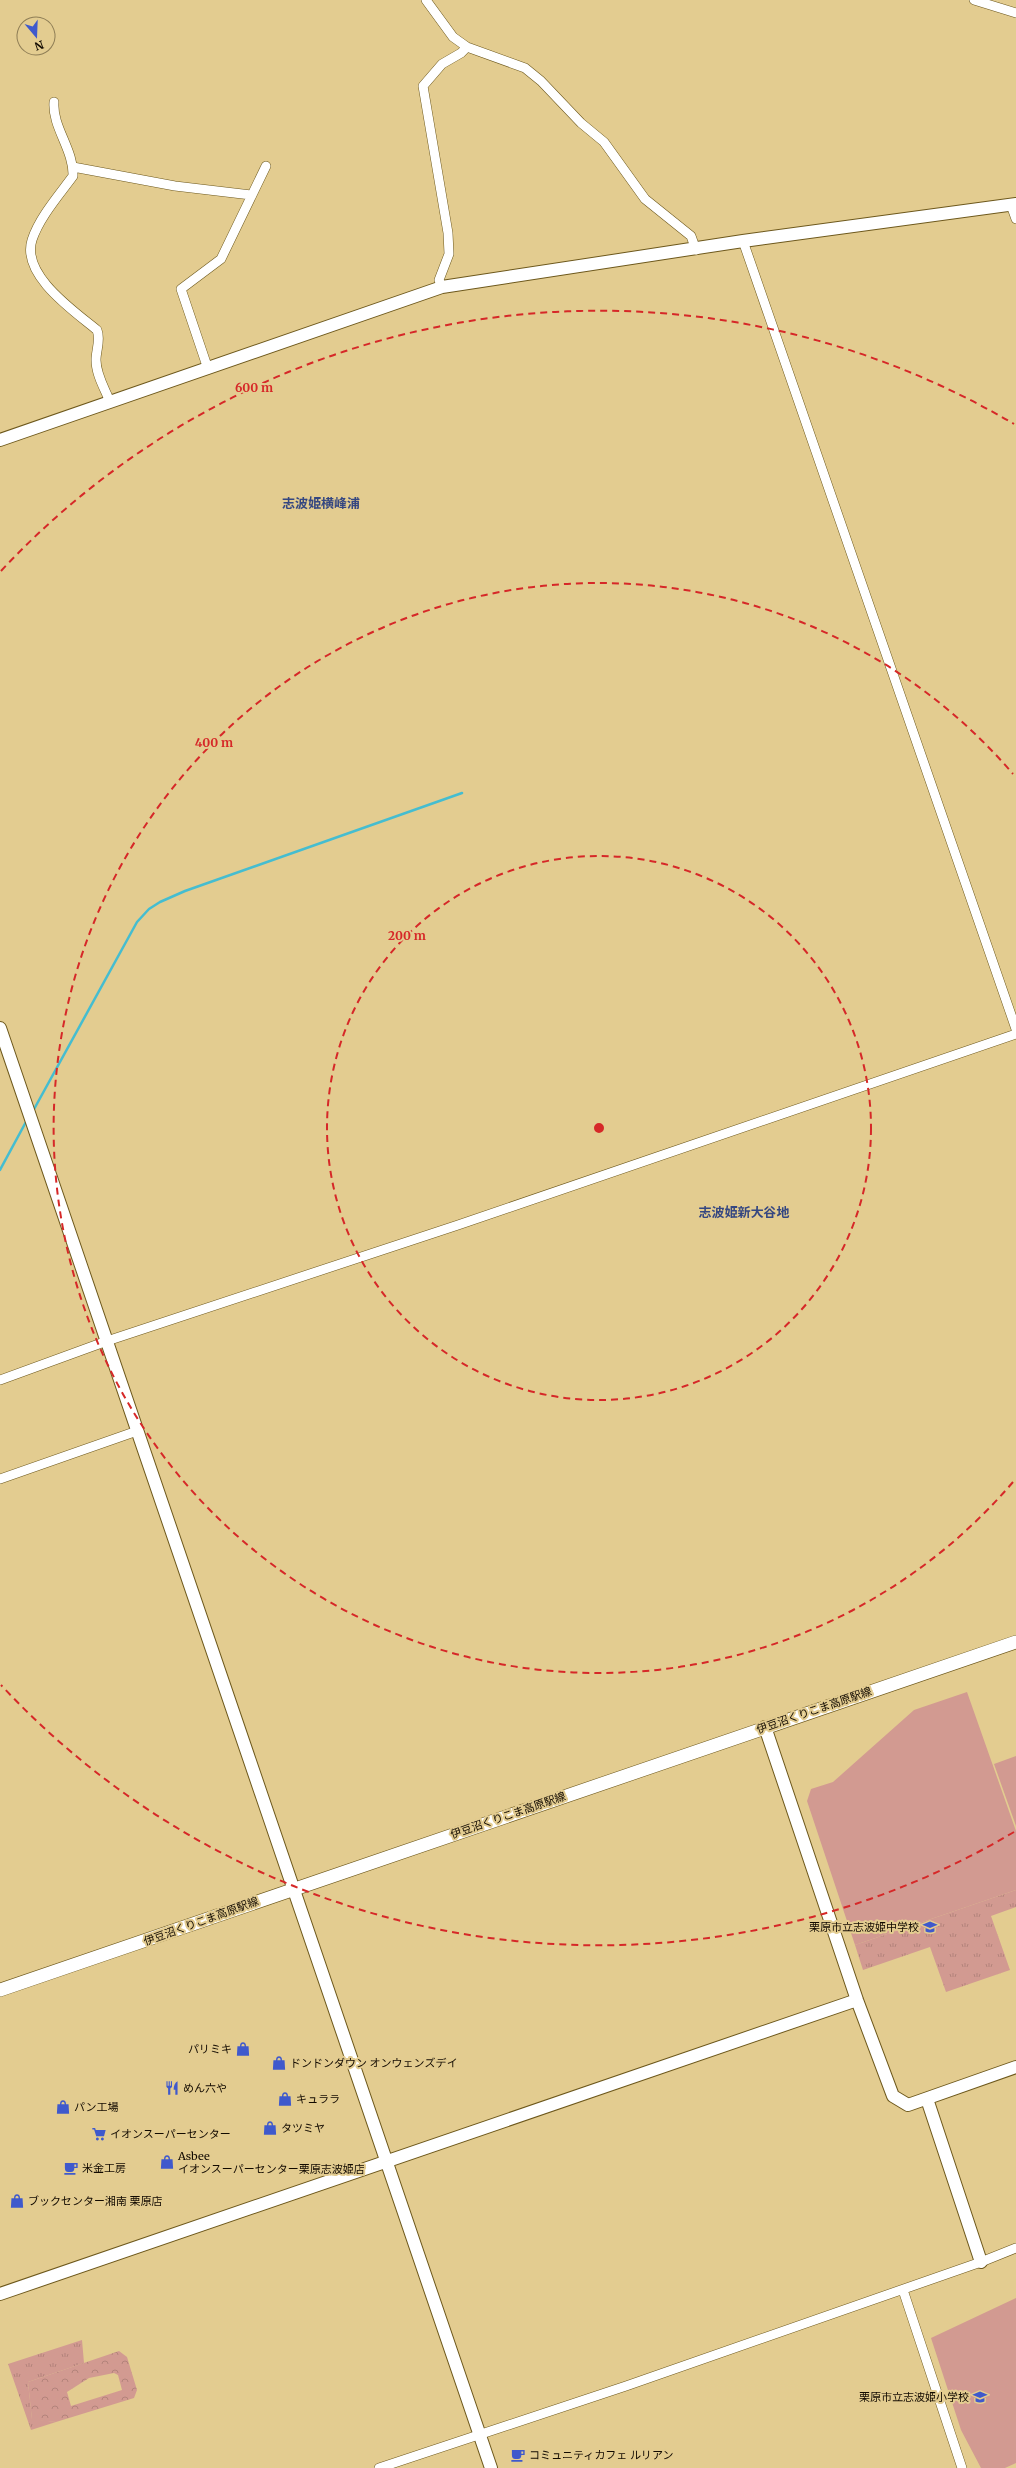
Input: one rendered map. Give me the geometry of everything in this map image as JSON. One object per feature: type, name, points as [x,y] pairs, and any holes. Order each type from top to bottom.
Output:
[{"type":"main road","name":"伊豆沼くりこま高原駅線","points":[[0,1990],[293,1888],[1016,1642]]},
{"type":"street","points":[[426,0],[453,37],[467,47],[524,68],[541,81],[580,123],[604,142],[646,199],[691,236],[696,250]]},
{"type":"street","points":[[974,0],[1016,13]]},
{"type":"street","points":[[442,288],[440,280],[449,254],[448,233],[423,86],[442,64],[461,53],[467,47]]},
{"type":"street","points":[[54,102],[56,118],[73,167],[73,176],[32,241],[31,255],[36,271],[44,283],[97,330],[99,336],[96,361],[98,374],[110,402]]},
{"type":"street","points":[[208,369],[180,289],[221,259],[266,166]]},
{"type":"street","points":[[73,167],[175,186],[251,195]]},
{"type":"street","points":[[0,440],[442,288],[696,250],[743,241],[1014,205],[1016,219]]},
{"type":"street","points":[[743,241],[1016,1029]]},
{"type":"street","points":[[0,1028],[491,2468]]},
{"type":"street","points":[[0,1380],[107,1341],[458,1225],[1016,1034]]},
{"type":"street","points":[[0,1480],[138,1431]]},
{"type":"street","points":[[765,1727],[857,2000],[893,2096],[908,2105],[1016,2067]]},
{"type":"street","points":[[0,2294],[857,2000]]},
{"type":"street","points":[[927,2099],[981,2262]]},
{"type":"street","points":[[379,2468],[903,2290],[1016,2248]]},
{"type":"street","points":[[903,2290],[962,2468]]},
{"type":"green space","points":[[967,1692],[1016,1831],[1016,1890],[855,1945],[807,1801],[811,1789],[833,1782],[914,1710]]},
{"type":"green space","points":[[1016,1756],[1016,1826],[994,1764]]},
{"type":"green space","points":[[1016,1890],[1016,1907],[991,1916],[1010,1970],[946,1992],[930,1947],[863,1970],[855,1945]]},
{"type":"green space","name":"栗原市立志波姫小学校","points":[[1016,2298],[1016,2463],[1005,2468],[981,2468],[961,2430],[931,2338]]},
{"type":"green space","points":[[82,2340],[84,2363],[28,2382],[32,2419],[56,2422],[31,2430],[8,2364]]},
{"type":"green space","points":[[119,2351],[127,2357],[137,2390],[134,2398],[56,2422],[32,2420],[28,2382]],"holes":[[[114,2373],[118,2375],[122,2390],[71,2406],[67,2392],[89,2378]]]},
{"type":"waterway","points":[[33,1111],[137,922],[149,909],[160,902],[185,891],[462,793]]},
{"type":"waterway","points":[[0,1170],[27,1120]]},
{"type":"place","name":"栗原市立志波姫中学校","points":[[930,1927]]},
{"type":"place","name":"パリミキ","points":[[243,2049]]},
{"type":"place","name":"ドンドンダウン オンウェンズデイ","points":[[279,2063]]},
{"type":"place","name":"めん六や","points":[[172,2088]]},
{"type":"place","name":"キュララ","points":[[285,2099]]},
{"type":"place","name":"パン工場","points":[[63,2107]]},
{"type":"place","name":"タツミヤ","points":[[270,2128]]},
{"type":"place","name":"イオンスーパーセンター","points":[[99,2134]]},
{"type":"place","name":"Asbee イオンスーパーセンター栗原志波姫店","points":[[167,2162]]},
{"type":"place","name":"米金工房","points":[[71,2168]]},
{"type":"place","name":"ブックセンター湘南 栗原店","points":[[17,2201]]},
{"type":"place","name":"栗原市立志波姫小学校","points":[[980,2397]]},
{"type":"place","name":"コミュニティカフェ ルリアン","points":[[518,2455]]},
{"type":"district","name":"志波姫横峰浦","points":[[321,503]]},
{"type":"district","name":"志波姫新大谷地","points":[[744,1212]]}]
